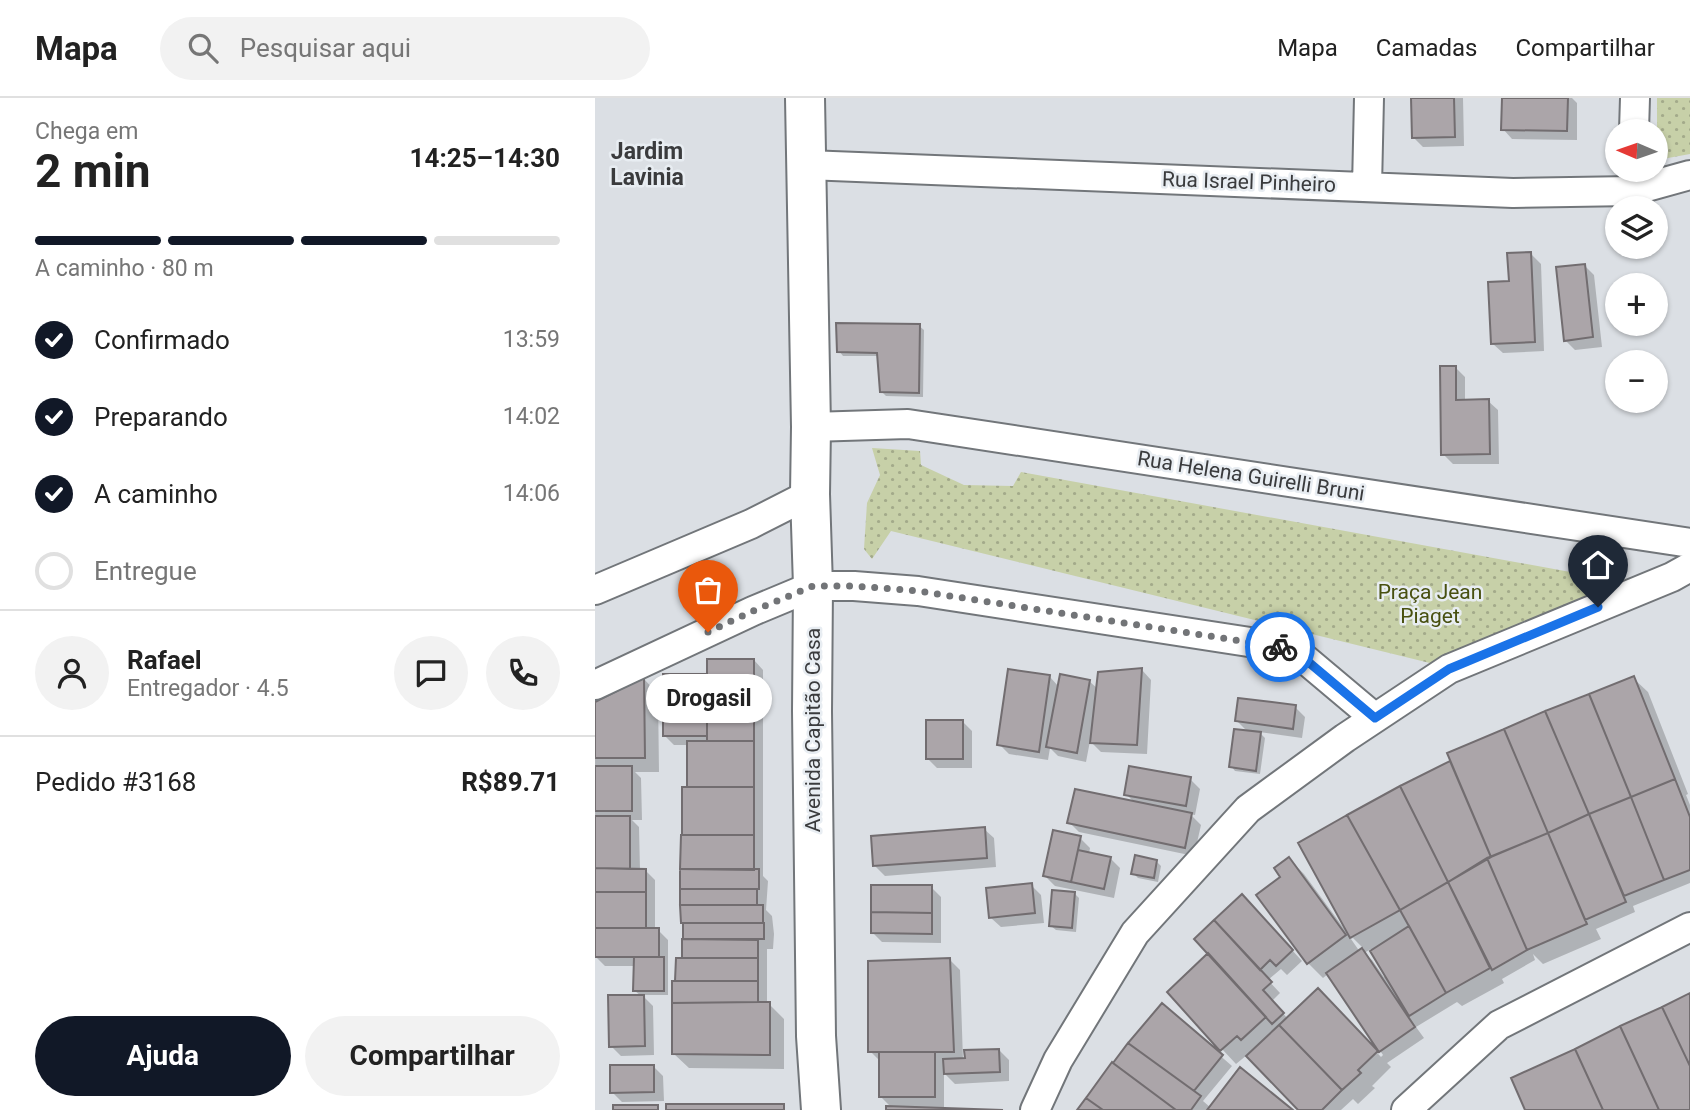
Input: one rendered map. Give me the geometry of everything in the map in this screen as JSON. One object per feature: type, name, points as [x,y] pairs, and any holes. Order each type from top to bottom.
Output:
[{"type":"main road","name":"Avenida Capitão Casa","points":[[805,98],[813,586],[815,1037],[821,1110]]},
{"type":"street","points":[[1367,187],[1369,98]]},
{"type":"street","points":[[1634,119],[1635,98]]},
{"type":"street","name":"Rua Israel Pinheiro","points":[[807,165],[1513,193],[1614,182]]},
{"type":"street","name":"Rua Israel Pinheiro","points":[[1668,177],[1690,175]]},
{"type":"street","name":"Rua Helena Guirelli Bruni","points":[[811,427],[908,424],[1690,543]]},
{"type":"street","points":[[595,590],[751,524],[810,494]]},
{"type":"street","points":[[1035,1110],[1058,1060],[1135,933],[1248,809],[1449,669],[1672,577],[1690,566]]},
{"type":"street","points":[[595,685],[813,586],[854,586],[918,591],[1282,648],[1306,660],[1375,718]]},
{"type":"street","points":[[1411,1108],[1499,1025],[1690,928]]},
{"type":"green space","points":[[1657,98],[1690,98],[1690,154],[1668,158],[1668,119],[1657,119]]},
{"type":"green space","name":"Praça Jean Piaget","points":[[872,448],[920,451],[921,465],[964,485],[1013,486],[1021,472],[1592,576],[1590,593],[1570,608],[1438,665],[891,531],[872,559],[864,549],[867,503],[880,475]]},
{"type":"building","points":[[1411,98],[1454,98],[1455,137],[1412,138]]},
{"type":"building","points":[[1502,98],[1568,98],[1567,131],[1501,130]]},
{"type":"building","points":[[1531,252],[1535,342],[1491,344],[1488,282],[1509,281],[1507,253]]},
{"type":"building","points":[[1585,264],[1593,337],[1564,341],[1556,267]]},
{"type":"building","points":[[836,323],[920,324],[919,393],[880,392],[877,353],[837,352]]},
{"type":"building","points":[[1440,366],[1456,366],[1456,400],[1489,399],[1490,454],[1441,455]]},
{"type":"building","points":[[707,659],[754,659],[754,741],[707,741]]},
{"type":"building","points":[[1142,668],[1137,745],[1090,743],[1098,672]]},
{"type":"building","points":[[1008,669],[1050,675],[1039,752],[997,745]]},
{"type":"building","points":[[663,674],[707,674],[707,736],[663,736]]},
{"type":"building","points":[[1060,674],[1090,680],[1077,753],[1046,747]]},
{"type":"building","points":[[1634,676],[1675,779],[1631,797],[1589,694]]},
{"type":"building","points":[[644,677],[645,758],[595,758],[595,702]]},
{"type":"building","points":[[1589,694],[1631,797],[1589,814],[1545,711]]},
{"type":"building","points":[[1238,698],[1296,705],[1293,729],[1235,721]]},
{"type":"building","points":[[1545,711],[1589,814],[1548,833],[1504,729]]},
{"type":"building","points":[[926,720],[963,720],[963,759],[926,759]]},
{"type":"building","points":[[1234,729],[1261,732],[1256,771],[1229,767]]},
{"type":"building","points":[[1504,729],[1548,833],[1491,857],[1447,753]]},
{"type":"building","points":[[687,741],[754,741],[754,787],[687,787]]},
{"type":"building","points":[[1450,761],[1491,857],[1448,882],[1400,786]]},
{"type":"building","points":[[595,766],[632,766],[632,811],[595,811]]},
{"type":"building","points":[[1129,766],[1191,777],[1186,806],[1124,795]]},
{"type":"building","points":[[1675,779],[1690,817],[1690,870],[1664,880],[1631,797]]},
{"type":"building","points":[[1400,786],[1448,882],[1400,910],[1347,815]]},
{"type":"building","points":[[682,787],[754,787],[754,835],[682,835]]},
{"type":"building","points":[[1075,789],[1192,813],[1185,848],[1067,823]]},
{"type":"building","points":[[1631,797],[1664,880],[1624,896],[1589,814]]},
{"type":"building","points":[[1589,814],[1626,902],[1585,920],[1548,833]]},
{"type":"building","points":[[1347,815],[1400,910],[1350,938],[1298,843]]},
{"type":"building","points":[[595,816],[630,816],[630,869],[595,868]]},
{"type":"building","points":[[985,827],[987,858],[873,866],[871,836]]},
{"type":"building","points":[[1053,830],[1081,836],[1071,882],[1043,876]]},
{"type":"building","points":[[1548,833],[1587,924],[1527,950],[1487,858]]},
{"type":"building","points":[[681,835],[754,835],[754,870],[680,869]]},
{"type":"building","points":[[1078,850],[1111,857],[1104,889],[1071,882]]},
{"type":"building","points":[[1135,855],[1157,860],[1154,878],[1131,874]]},
{"type":"building","points":[[1289,857],[1346,935],[1307,964],[1256,895],[1280,877],[1274,868]]},
{"type":"building","points":[[1487,858],[1527,950],[1492,970],[1448,882]]},
{"type":"building","points":[[595,868],[646,869],[646,892],[595,892]]},
{"type":"building","points":[[680,869],[759,869],[759,889],[680,889]]},
{"type":"building","points":[[1448,882],[1490,968],[1446,993],[1400,910]]},
{"type":"building","points":[[1032,883],[1035,913],[989,918],[986,888]]},
{"type":"building","points":[[871,885],[932,885],[932,913],[871,912]]},
{"type":"building","points":[[680,889],[757,889],[757,905],[680,905]]},
{"type":"building","points":[[1052,890],[1075,892],[1072,928],[1049,926]]},
{"type":"building","points":[[595,892],[646,892],[646,928],[595,928]]},
{"type":"building","points":[[1242,894],[1293,950],[1276,966],[1270,960],[1260,970],[1214,920]]},
{"type":"building","points":[[680,905],[763,905],[763,923],[681,923]]},
{"type":"building","points":[[871,912],[932,913],[932,934],[871,933]]},
{"type":"building","points":[[1214,920],[1272,982],[1263,990],[1284,1013],[1272,1024],[1194,939]]},
{"type":"building","points":[[683,923],[764,923],[764,939],[683,939]]},
{"type":"building","points":[[1409,926],[1446,993],[1409,1016],[1370,951]]},
{"type":"building","points":[[595,928],[659,928],[659,957],[595,957]]},
{"type":"building","points":[[682,939],[758,940],[758,958],[682,958]]},
{"type":"building","points":[[1362,948],[1415,1027],[1379,1052],[1326,973]]},
{"type":"building","points":[[1208,953],[1266,1017],[1241,1040],[1237,1036],[1220,1051],[1167,992]]},
{"type":"building","points":[[634,957],[664,957],[664,991],[633,991]]},
{"type":"building","points":[[676,958],[758,958],[758,981],[675,981]]},
{"type":"building","points":[[950,958],[954,1052],[868,1052],[868,961]]},
{"type":"building","points":[[672,981],[758,981],[758,1002],[672,1003]]},
{"type":"building","points":[[1318,988],[1378,1051],[1358,1070],[1361,1073],[1342,1090],[1279,1025]]},
{"type":"building","points":[[1690,993],[1690,1066],[1662,1007]]},
{"type":"building","points":[[608,995],[644,995],[645,1046],[609,1047]]},
{"type":"building","points":[[770,1002],[770,1055],[672,1054],[672,1003]]},
{"type":"building","points":[[1162,1003],[1223,1055],[1194,1091],[1128,1043]]},
{"type":"building","points":[[1662,1007],[1690,1066],[1690,1110],[1659,1110],[1620,1026]]},
{"type":"building","points":[[1279,1025],[1342,1090],[1322,1110],[1298,1110],[1246,1056]]},
{"type":"building","points":[[1620,1026],[1659,1110],[1603,1110],[1575,1049]]},
{"type":"building","points":[[1128,1043],[1201,1096],[1191,1110],[1176,1110],[1113,1063]]},
{"type":"building","points":[[999,1049],[1000,1072],[944,1074],[943,1059],[965,1058],[964,1050]]},
{"type":"building","points":[[1575,1049],[1603,1110],[1525,1110],[1511,1078]]},
{"type":"building","points":[[879,1052],[935,1052],[935,1097],[879,1097]]},
{"type":"building","points":[[1112,1062],[1176,1110],[1103,1110],[1086,1098]]},
{"type":"building","points":[[610,1065],[654,1065],[654,1092],[610,1093]]},
{"type":"building","points":[[1240,1067],[1293,1110],[1207,1110]]},
{"type":"building","points":[[1086,1098],[1103,1110],[1077,1110]]},
{"type":"building","points":[[666,1104],[784,1104],[784,1110],[666,1110]]},
{"type":"building","points":[[613,1105],[658,1105],[658,1110],[613,1110]]},
{"type":"building","points":[[886,1106],[1003,1110],[886,1110]]},
{"type":"way so far","points":[[708,632],[813,586],[854,586],[918,591],[1280,647]]},
{"type":"place","name":"Drogasil","points":[[708,632]]},
{"type":"district","name":"Jardim Lavinia","points":[[647,164]]},
{"type":"route","points":[[1280,647],[1306,660],[1375,718],[1449,669],[1598,607]]}]
